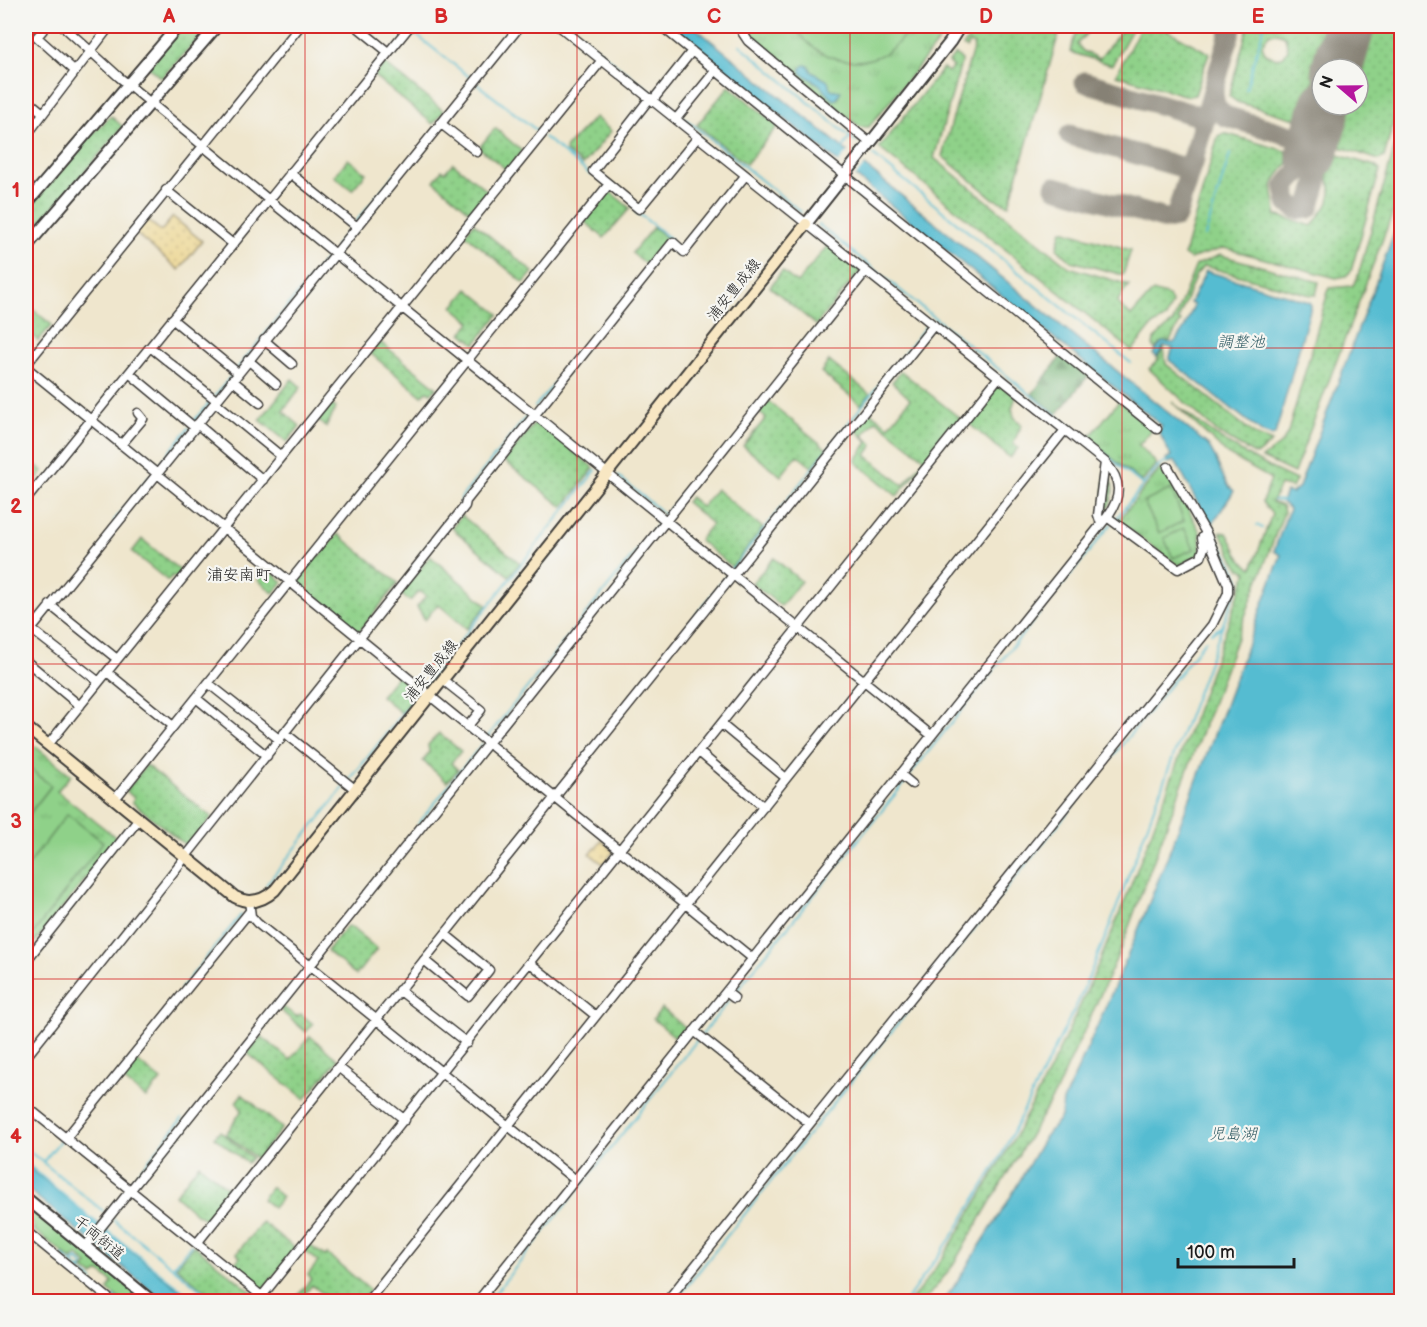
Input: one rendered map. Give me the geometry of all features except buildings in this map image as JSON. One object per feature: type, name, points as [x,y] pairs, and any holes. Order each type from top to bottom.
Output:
[{"type":"main road","name":"浦安豊成線","points":[[249,906],[275,890],[350,785],[443,680],[806,224]]},
{"type":"main road","points":[[26,727],[249,906]]},
{"type":"street","points":[[63,26],[151,104],[931,735]]},
{"type":"street","points":[[26,136],[110,26]]},
{"type":"street","points":[[26,204],[178,26]]},
{"type":"street","points":[[26,247],[218,26]]},
{"type":"street","points":[[300,26],[26,366],[429,697],[752,958]]},
{"type":"street","points":[[356,26],[388,52]]},
{"type":"street","points":[[26,500],[231,243],[269,200],[410,26]]},
{"type":"street","points":[[99,682],[28,632],[232,380],[236,371],[248,360],[355,225],[520,26]]},
{"type":"street","points":[[477,1302],[488,1296],[575,1180],[698,1035],[729,995],[752,958],[906,779],[931,735],[1108,521],[1119,496],[1115,473],[1105,462],[745,176],[698,137],[679,116],[559,26]]},
{"type":"street","points":[[661,26],[1157,429]]},
{"type":"street","points":[[738,26],[748,41],[870,143]]},
{"type":"street","points":[[806,224],[950,42],[960,26]]},
{"type":"street","points":[[43,30],[37,37],[75,71]]},
{"type":"street","points":[[692,51],[593,171],[639,209],[698,137]]},
{"type":"street","points":[[48,745],[224,528],[261,478],[602,60]]},
{"type":"street","points":[[679,116],[716,70]]},
{"type":"street","points":[[26,99],[44,113]]},
{"type":"street","points":[[440,123],[477,152]]},
{"type":"street","points":[[290,173],[355,225]]},
{"type":"street","points":[[26,1057],[187,858],[535,414],[673,242],[684,252],[745,176]]},
{"type":"street","points":[[115,799],[609,184]]},
{"type":"street","points":[[166,190],[231,243]]},
{"type":"street","points":[[87,1244],[311,968],[866,271]]},
{"type":"street","points":[[172,319],[236,371]]},
{"type":"street","points":[[196,1243],[934,325]]},
{"type":"street","points":[[264,340],[292,364]]},
{"type":"street","points":[[150,347],[280,455]]},
{"type":"street","points":[[248,360],[276,384]]},
{"type":"street","points":[[129,373],[261,478]]},
{"type":"street","points":[[26,1106],[266,1299],[403,1119],[443,1073],[999,377]]},
{"type":"street","points":[[232,380],[260,403]]},
{"type":"street","points":[[122,445],[142,419],[138,413]]},
{"type":"street","points":[[367,1302],[1065,430]]},
{"type":"street","points":[[1105,462],[1098,515],[1178,569],[1202,557],[1204,548],[1202,538],[1206,533]]},
{"type":"street","points":[[666,1302],[1212,625],[1228,593],[1228,585],[1206,533],[1168,467]]},
{"type":"street","points":[[50,605],[117,659]]},
{"type":"street","points":[[26,662],[80,706]]},
{"type":"street","points":[[107,672],[173,726]]},
{"type":"street","points":[[443,680],[481,710],[467,727]]},
{"type":"street","points":[[208,683],[350,785]]},
{"type":"street","points":[[196,698],[267,756]]},
{"type":"street","points":[[721,724],[786,778]]},
{"type":"street","points":[[699,752],[764,807]]},
{"type":"street","points":[[26,961],[139,819]]},
{"type":"street","points":[[249,906],[253,920],[575,1180]]},
{"type":"street","points":[[66,1138],[249,906]]},
{"type":"street","points":[[424,960],[468,996],[482,979],[489,970],[445,934]]},
{"type":"street","points":[[530,963],[596,1016]]},
{"type":"street","points":[[399,990],[466,1043]]},
{"type":"street","points":[[698,1035],[809,1123]]},
{"type":"street","points":[[338,1067],[403,1119]]},
{"type":"street","name":"千両街道","points":[[26,1198],[87,1244],[153,1302]]},
{"type":"street","points":[[26,1231],[113,1302]]},
{"type":"green space","points":[[184,26],[211,26],[161,78],[148,67]]},
{"type":"green space","points":[[742,26],[948,26],[939,41],[869,127],[860,127],[747,34]]},
{"type":"green space","points":[[795,26],[909,26],[899,42],[885,53],[870,59],[853,61],[836,58],[820,51],[806,41]]},
{"type":"green space","points":[[978,26],[1061,26],[1009,205],[994,199],[942,156],[974,45],[969,43],[966,48],[963,46]]},
{"type":"green space","points":[[1078,26],[1093,26],[1077,44],[1083,51],[1099,59],[1125,26],[1134,26],[1112,65],[1070,52]]},
{"type":"green space","points":[[1141,26],[1160,26],[1209,53],[1195,95],[1187,96],[1116,75]]},
{"type":"green space","points":[[1248,26],[1328,26],[1320,57],[1310,57],[1310,92],[1302,121],[1237,102],[1229,96]],"holes":[[[1277,33],[1285,36],[1288,49],[1284,56],[1276,59],[1265,53],[1262,45],[1269,34]]]},
{"type":"green space","points":[[1371,26],[1401,26],[1401,95],[1384,157],[1379,160],[1337,146],[1345,117],[1370,117],[1370,57],[1362,57]]},
{"type":"green space","points":[[955,54],[962,60],[934,158],[1069,267],[1129,285],[1117,302],[1131,316],[1153,291],[1169,296],[1172,303],[1166,318],[1152,326],[1132,351],[879,148],[943,68],[948,72],[953,67],[949,62]]},
{"type":"green space","points":[[384,63],[444,111],[433,124],[374,76]]},
{"type":"green space","points":[[729,86],[778,126],[746,164],[697,125]]},
{"type":"green space","points":[[111,116],[123,127],[26,239],[26,212],[84,142]]},
{"type":"green space","points":[[595,117],[611,131],[583,165],[566,152],[565,148]]},
{"type":"green space","points":[[1401,125],[1401,191],[1294,473],[1262,458],[1282,443],[1288,432],[1329,288],[1352,286],[1357,279]]},
{"type":"green space","points":[[495,128],[522,151],[507,170],[479,148]]},
{"type":"green space","points":[[1224,133],[1293,153],[1273,186],[1275,215],[1312,226],[1329,202],[1331,187],[1327,177],[1335,154],[1375,166],[1380,170],[1351,271],[1346,276],[1336,278],[1224,248],[1190,259],[1184,255],[1218,136]]},
{"type":"green space","points":[[348,159],[366,173],[352,190],[334,176]]},
{"type":"green space","points":[[453,163],[489,192],[472,213],[434,181],[442,170],[445,172]]},
{"type":"green space","points":[[608,190],[630,208],[604,238],[584,221]]},
{"type":"green space","points":[[474,223],[533,272],[524,283],[465,234]]},
{"type":"green space","points":[[653,227],[669,240],[648,264],[645,264],[632,253]]},
{"type":"green space","points":[[1062,230],[1131,250],[1123,275],[1071,261],[1057,248]]},
{"type":"green space","points":[[828,245],[860,271],[816,325],[770,287],[782,271],[797,283]]},
{"type":"green space","points":[[1220,255],[1319,282],[1316,295],[1204,266],[1196,275],[1178,320],[1181,321],[1170,341],[1162,342],[1155,349],[1154,339],[1173,322],[1196,265]]},
{"type":"green space","points":[[468,289],[499,314],[475,344],[462,333],[471,322],[453,307]]},
{"type":"green space","points":[[26,304],[52,325],[38,341],[26,330]]},
{"type":"green space","points":[[379,341],[437,388],[431,393],[427,391],[422,396],[370,353]]},
{"type":"green space","points":[[1164,348],[1166,364],[1257,436],[1272,442],[1256,455],[1218,433],[1149,369],[1159,359],[1157,358]]},
{"type":"green space","points":[[1062,355],[1088,376],[1057,414],[1032,394]]},
{"type":"green space","points":[[829,361],[870,394],[861,405],[821,372]]},
{"type":"green space","points":[[901,371],[961,419],[897,496],[856,460],[868,442],[855,429],[869,411],[889,426],[910,399],[892,382]],"holes":[[[876,420],[925,459],[903,485],[866,455],[873,445],[863,435]]]},
{"type":"green space","points":[[292,379],[301,387],[283,411],[300,426],[287,442],[260,420]]},
{"type":"green space","points":[[1001,384],[1016,397],[1012,408],[1014,417],[1022,425],[1013,443],[1018,448],[1010,458],[968,423],[997,385]]},
{"type":"green space","points":[[768,401],[827,449],[812,467],[797,455],[781,476],[743,446],[766,418],[758,412]]},
{"type":"green space","points":[[1119,401],[1153,429],[1139,445],[1157,464],[1142,482],[1088,439]]},
{"type":"green space","points":[[1172,402],[1231,446],[1296,480],[1292,488],[1280,485],[1272,502],[1282,506],[1284,512],[1121,948],[1056,1092],[951,1268],[924,1301],[910,1301],[950,1246],[1026,1115],[1064,1041],[1130,887],[1247,572],[1239,568],[1220,532],[1227,533],[1242,561],[1252,568],[1272,514],[1262,502],[1271,479],[1227,454]]},
{"type":"green space","points":[[329,403],[336,408],[326,427],[316,419]]},
{"type":"green space","points":[[540,423],[594,468],[563,507],[504,461],[534,424]]},
{"type":"green space","points":[[26,457],[43,471],[31,486],[26,482]]},
{"type":"green space","points":[[1160,469],[1178,489],[1200,532],[1201,553],[1179,566],[1118,521]]},
{"type":"green space","points":[[1106,470],[1112,482],[1113,494],[1102,516]]},
{"type":"green space","points":[[716,489],[763,528],[732,567],[699,540],[712,524],[686,502],[690,497],[702,507]]},
{"type":"green space","points":[[1171,489],[1184,521],[1159,533],[1144,502]]},
{"type":"green space","points":[[461,515],[520,563],[509,576],[452,528]]},
{"type":"green space","points":[[1184,528],[1194,549],[1173,558],[1164,538]]},
{"type":"green space","points":[[338,534],[398,583],[359,632],[294,581],[316,554],[320,556]]},
{"type":"green space","points":[[142,539],[182,572],[177,578],[172,576],[168,581],[132,552]]},
{"type":"green space","points":[[430,556],[487,605],[467,629],[438,604],[425,620],[417,607],[426,596],[419,591],[410,601],[399,593]]},
{"type":"green space","points":[[774,558],[801,581],[781,606],[752,583]]},
{"type":"green space","points":[[268,569],[283,582],[273,593],[258,580]]},
{"type":"green space","points":[[398,675],[418,692],[401,713],[381,696]]},
{"type":"green space","points":[[439,733],[461,751],[451,763],[458,770],[447,782],[423,761],[429,752],[428,745]]},
{"type":"green space","points":[[26,739],[71,775],[57,791],[118,839],[26,953]]},
{"type":"green space","points":[[26,765],[51,786],[26,818]]},
{"type":"green space","points":[[146,765],[212,817],[188,847],[132,802],[134,798],[126,791]]},
{"type":"green space","points":[[67,814],[103,842],[26,943],[26,868]]},
{"type":"green space","points":[[347,926],[377,949],[356,975],[327,951]]},
{"type":"green space","points":[[283,1007],[296,1016],[301,1014],[313,1024],[306,1032],[280,1010]]},
{"type":"green space","points":[[662,1008],[689,1031],[680,1041],[653,1019]]},
{"type":"green space","points":[[261,1036],[290,1060],[310,1036],[338,1060],[305,1099],[247,1053]]},
{"type":"green space","points":[[133,1058],[161,1080],[146,1098],[118,1076]]},
{"type":"green space","points":[[242,1094],[282,1128],[257,1159],[226,1134],[242,1110],[236,1102]]},
{"type":"green space","points":[[220,1131],[252,1158],[247,1163],[214,1137]]},
{"type":"green space","points":[[199,1164],[232,1192],[208,1221],[196,1214],[175,1195]]},
{"type":"green space","points":[[271,1187],[282,1197],[273,1208],[262,1199]]},
{"type":"green space","points":[[26,1204],[145,1301],[122,1301],[108,1290],[112,1282],[100,1272],[93,1276],[84,1269],[88,1265],[77,1255],[72,1260],[34,1230],[33,1225],[26,1219]]},
{"type":"green space","points":[[262,1222],[296,1249],[262,1290],[233,1266],[240,1257],[237,1253]]},
{"type":"green space","points":[[308,1244],[325,1256],[327,1254],[370,1290],[361,1301],[334,1301],[330,1298],[325,1301],[328,1298],[312,1285],[299,1301],[293,1302],[311,1279],[308,1275],[318,1262],[303,1250]]},
{"type":"green space","points":[[194,1245],[258,1297],[254,1301],[218,1301],[176,1267]]},
{"type":"sand","points":[[173,217],[202,241],[179,270],[135,233],[146,219],[161,231]]},
{"type":"sand","points":[[602,840],[614,851],[603,864],[590,854]]},
{"type":"water","points":[[671,26],[693,26],[1208,445],[1226,481],[1234,491],[1213,523],[1207,527],[1202,517],[1203,513],[1175,461],[1168,463],[1166,459],[1171,456],[1159,432],[1162,426]]},
{"type":"water","points":[[805,65],[828,81],[830,89],[841,91],[837,99],[833,100],[819,84],[801,73],[801,68]]},
{"type":"water","name":"児島湖","points":[[1401,215],[1401,1290],[1393,1302],[942,1301],[953,1288],[1004,1208],[1044,1138],[1061,1117],[1063,1101],[1123,967],[1178,831],[1281,555],[1274,551],[1289,509],[1282,502],[1286,492],[1292,493],[1299,487]]},
{"type":"water","name":"調整池","points":[[1206,271],[1310,302],[1311,306],[1275,435],[1263,433],[1169,360],[1173,348],[1164,346],[1157,357],[1153,354],[1162,342],[1174,343],[1184,329],[1194,305],[1190,303]]},
{"type":"water","points":[[26,1165],[193,1301],[164,1301],[26,1188]]},
{"type":"pier","points":[[851,148],[868,162],[854,178],[837,164]]},
{"type":"waterway","points":[[568,26],[655,95]]},
{"type":"waterway","points":[[1246,89],[1264,26]]},
{"type":"waterway","points":[[410,30],[472,79]]},
{"type":"waterway","points":[[740,45],[850,137],[843,148]]},
{"type":"waterway","points":[[477,84],[540,133]]},
{"type":"waterway","points":[[659,98],[678,113]]},
{"type":"waterway","points":[[683,117],[801,212]]},
{"type":"waterway","points":[[544,137],[591,175]]},
{"type":"waterway","points":[[850,137],[856,142]]},
{"type":"waterway","points":[[1205,236],[1230,154]]},
{"type":"waterway","points":[[873,155],[1131,363]]},
{"type":"waterway","points":[[356,222],[396,173]]},
{"type":"waterway","points":[[635,211],[671,239]]},
{"type":"waterway","points":[[681,244],[683,246],[704,220]]},
{"type":"waterway","points":[[819,225],[1143,485]]},
{"type":"waterway","points":[[335,247],[352,226]]},
{"type":"waterway","points":[[215,396],[330,254]]},
{"type":"waterway","points":[[731,568],[926,326]]},
{"type":"waterway","points":[[535,407],[590,340]]},
{"type":"waterway","points":[[194,421],[212,400]]},
{"type":"waterway","points":[[461,505],[461,498],[528,415]]},
{"type":"waterway","points":[[159,465],[189,428]]},
{"type":"waterway","points":[[1115,520],[1158,467],[1169,460]]},
{"type":"waterway","points":[[424,687],[596,470]]},
{"type":"waterway","points":[[114,521],[151,475]]},
{"type":"waterway","points":[[618,476],[665,515],[696,477]]},
{"type":"waterway","points":[[1274,500],[1283,501]]},
{"type":"waterway","points":[[486,739],[659,523]]},
{"type":"waterway","points":[[908,777],[1111,524]]},
{"type":"waterway","points":[[1257,525],[1262,528]]},
{"type":"waterway","points":[[905,1302],[954,1234],[1000,1158],[1079,1000],[1107,933],[1240,579],[1215,535]]},
{"type":"waterway","points":[[689,624],[725,578]]},
{"type":"waterway","points":[[1211,633],[1222,627]]},
{"type":"waterway","points":[[674,1302],[1206,640]]},
{"type":"waterway","points":[[348,782],[418,694]]},
{"type":"waterway","points":[[418,824],[482,744]]},
{"type":"waterway","points":[[733,995],[905,782]]},
{"type":"waterway","points":[[266,885],[345,786]]},
{"type":"waterway","points":[[181,989],[241,915]]},
{"type":"waterway","points":[[702,1035],[730,999]]},
{"type":"waterway","points":[[492,1297],[698,1039]]},
{"type":"waterway","points":[[131,1182],[182,1119]]},
{"type":"waterway","points":[[43,1162],[60,1141]]},
{"type":"waterway","points":[[26,1144],[30,1152],[103,1211]]},
{"type":"waterway","points":[[26,1163],[99,1225]]},
{"type":"waterway","points":[[114,1220],[216,1302]]},
{"type":"waterway","points":[[26,1224],[32,1231]]},
{"type":"waterway","points":[[104,1228],[197,1302]]},
{"type":"waterway","points":[[173,1267],[191,1245]]},
{"type":"waterway","points":[[62,1255],[93,1281]]},
{"type":"waterway","points":[[72,1263],[77,1259],[84,1265],[81,1269]]},
{"type":"waterway","points":[[114,1297],[119,1302]]},
{"type":"taxiway","points":[[1055,187],[1166,219],[1176,217],[1232,26]]},
{"type":"taxiway","points":[[1347,33],[1348,26]]},
{"type":"taxiway","points":[[1085,82],[1195,115],[1204,114],[1209,109]]},
{"type":"taxiway","points":[[1213,93],[1215,106],[1225,116],[1315,143]]},
{"type":"taxiway","points":[[1070,135],[1181,167],[1189,167],[1194,161]]},
{"type":"taxiway","points":[[1312,154],[1317,183],[1309,208],[1297,209],[1288,203],[1285,188],[1306,165],[1312,154]]},
{"type":"runway","points":[[1340,57],[1349,26]]},
{"type":"runway","points":[[1312,154],[1323,117]]},
{"type":"district","name":"浦安南町","points":[[239,575]]}]
